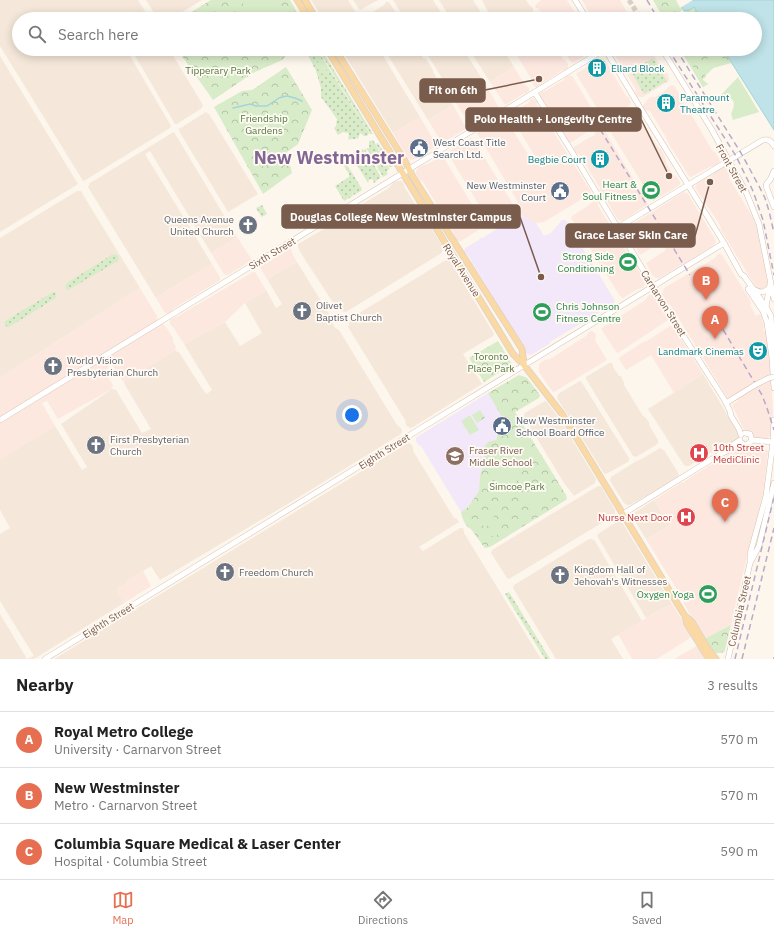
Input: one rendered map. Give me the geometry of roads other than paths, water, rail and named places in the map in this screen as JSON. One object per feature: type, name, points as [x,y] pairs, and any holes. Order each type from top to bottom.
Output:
[{"type":"main road","points":[[297,0],[305,12]]},
{"type":"main road","points":[[305,0],[312,12]]},
{"type":"main road","name":"Royal Avenue","points":[[331,56],[513,354],[524,365],[562,414],[685,616],[687,624],[709,659]]},
{"type":"main road","name":"Royal Avenue","points":[[339,56],[405,161],[409,170],[522,349],[524,365]]},
{"type":"main road","name":"Royal Avenue","points":[[685,616],[692,622],[708,649],[716,659]]},
{"type":"street","points":[[575,0],[583,12]]},
{"type":"street","name":"Sixth Street","points":[[0,420],[594,56]]},
{"type":"street","points":[[609,56],[640,109],[724,243],[741,274],[741,278],[764,315],[768,328],[774,388]]},
{"type":"street","name":"Front Street","points":[[666,56],[712,130],[746,192],[756,217],[762,239],[774,299]]},
{"type":"street","name":"Carnarvon Street","points":[[534,93],[569,147],[730,411],[734,413],[742,438],[750,434],[752,440]]},
{"type":"street","points":[[618,228],[763,140],[770,141],[774,146]]},
{"type":"street","points":[[773,204],[766,184],[772,180],[774,172]]},
{"type":"street","points":[[767,189],[770,192],[774,192],[773,204]]},
{"type":"street","name":"Eighth Street","points":[[45,659],[724,243]]},
{"type":"street","points":[[741,274],[744,276],[771,316],[774,335],[772,358]]},
{"type":"street","points":[[766,307],[770,277]]},
{"type":"street","points":[[752,288],[765,292],[769,288]]},
{"type":"street","points":[[726,403],[765,379],[774,377]]},
{"type":"street","name":"Columbia Street","points":[[728,659],[750,563],[750,554],[766,496],[774,442],[774,420]]},
{"type":"street","points":[[623,514],[723,453],[742,438],[745,445],[752,440],[774,442]]},
{"type":"street","name":"Columbia Street","points":[[750,563],[759,546],[774,483]]},
{"type":"water","points":[[678,0],[774,0],[774,130],[727,56],[762,56],[762,12],[697,12],[694,7],[688,11],[684,11]]},
{"type":"waterway","points":[[233,108],[250,104],[256,106],[267,106],[279,98],[287,96],[302,101]]},
{"type":"tunnel","points":[[629,0],[637,12]]},
{"type":"railway","points":[[647,0],[654,12]]},
{"type":"railway","points":[[672,56],[736,156],[753,191],[763,220],[774,275]]},
{"type":"railway","points":[[680,56],[741,153],[759,186],[765,198],[774,233]]},
{"type":"railway","points":[[595,121],[690,275]]},
{"type":"railway","points":[[718,321],[762,395],[774,430]]},
{"type":"railway","points":[[735,659],[774,497]]},
{"type":"railway","points":[[742,659],[774,528]]},
{"type":"place","name":"Ellard Block","points":[[597,68]]},
{"type":"place","name":"Fit on 6th","points":[[539,79]]},
{"type":"place","name":"Paramount Theatre","points":[[666,103]]},
{"type":"place","name":"West Coast Title Search Ltd.","points":[[419,148]]},
{"type":"place","name":"Begbie Court","points":[[600,159]]},
{"type":"place","name":"Polo Health + Longevity Centre","points":[[669,176]]},
{"type":"place","name":"Grace Laser Skin Care","points":[[710,182]]},
{"type":"place","name":"Heart & Soul Fitness","points":[[651,190]]},
{"type":"place","name":"New Westminster Court","points":[[560,191]]},
{"type":"place","name":"Queens Avenue United Church","points":[[248,225]]},
{"type":"place","name":"Strong Side Conditioning","points":[[628,262]]},
{"type":"place","name":"Douglas College New Westminster Campus","points":[[541,277]]},
{"type":"place","name":"New Westminster","points":[[706,300]]},
{"type":"place","name":"Olivet Baptist Church","points":[[302,311]]},
{"type":"place","name":"Chris Johnson Fitness Centre","points":[[542,312]]},
{"type":"place","name":"Royal Metro College","points":[[715,339]]},
{"type":"place","name":"Landmark Cinemas","points":[[758,351]]},
{"type":"place","name":"World Vision Presbyterian Church","points":[[53,366]]},
{"type":"place","name":"New Westminster School Board Office","points":[[502,426]]},
{"type":"place","name":"First Presbyterian Church","points":[[96,445]]},
{"type":"place","name":"10th Street MediClinic","points":[[699,453]]},
{"type":"place","name":"Fraser River Middle School","points":[[455,456]]},
{"type":"place","name":"Nurse Next Door","points":[[686,517]]},
{"type":"place","name":"Columbia Square Medical & Laser Center","points":[[725,522]]},
{"type":"place","name":"Freedom Church","points":[[225,572]]},
{"type":"place","name":"Kingdom Hall of Jehovah's Witnesses","points":[[560,575]]},
{"type":"place","name":"Oxygen Yoga","points":[[708,594]]},
{"type":"district","name":"New Westminster","points":[[329,158]]},
{"type":"park label","name":"Tipperary Park","points":[[218,70]]},
{"type":"park label","name":"Friendship Gardens","points":[[264,124]]},
{"type":"park label","name":"Toronto Place Park","points":[[491,362]]},
{"type":"park label","name":"Simcoe Park","points":[[517,486]]}]
